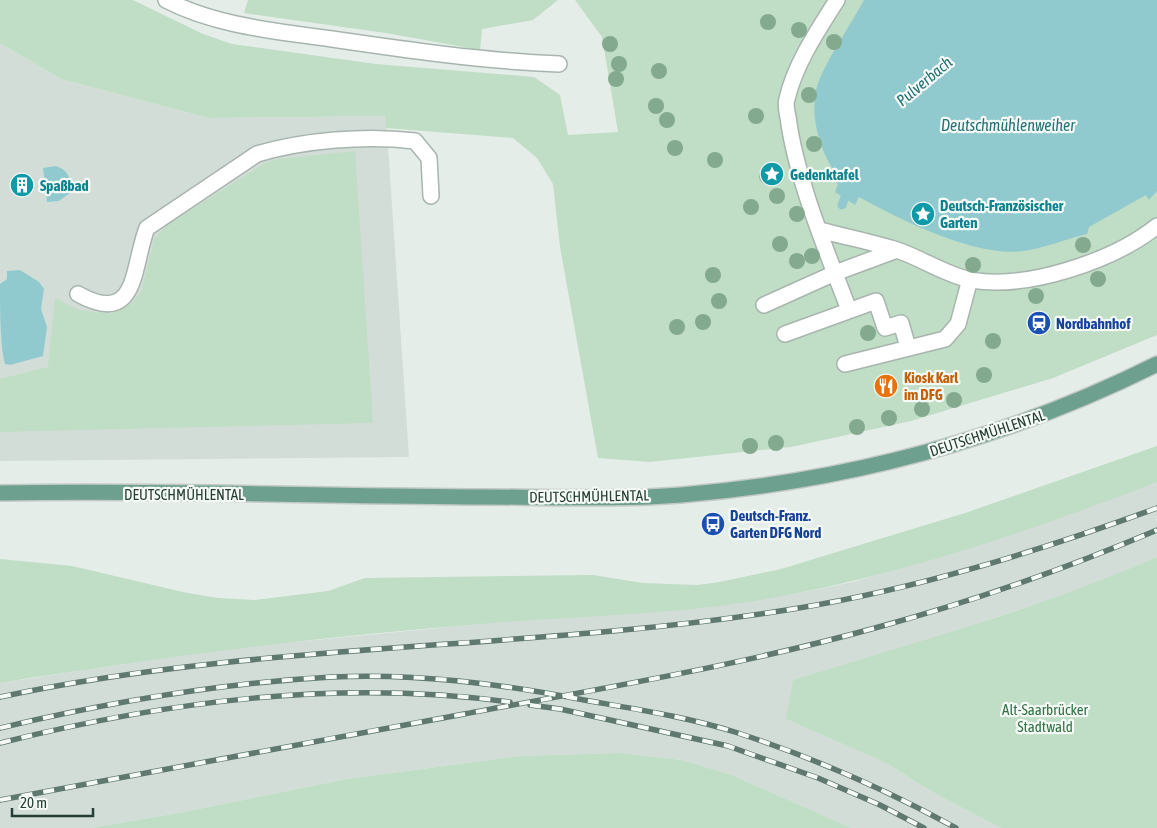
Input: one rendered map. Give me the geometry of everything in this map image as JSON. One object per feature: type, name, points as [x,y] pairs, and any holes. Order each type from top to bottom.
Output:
[{"type":"main road","name":"DEUTSCHMÜHLENTAL","points":[[0,493],[555,497],[678,495],[729,490],[849,471],[956,445],[1074,403],[1157,364]]},
{"type":"street","points":[[166,0],[208,16],[268,30],[470,58],[559,64]]},
{"type":"street","points":[[837,0],[822,23],[798,70],[786,100],[791,141],[849,310]]},
{"type":"street","points":[[78,294],[95,304],[111,303],[124,297],[133,284],[140,244],[147,228],[256,154],[275,148],[388,138],[416,141],[429,158],[432,196]]},
{"type":"street","points":[[820,230],[897,250],[970,280],[1007,282],[1075,267],[1128,245],[1157,226]]},
{"type":"street","points":[[764,304],[835,273],[897,250]]},
{"type":"street","points":[[845,364],[945,339],[958,324],[970,280]]},
{"type":"street","points":[[785,334],[876,301],[885,328],[901,323],[908,347]]},
{"type":"shaded area","points":[[0,43],[61,79],[209,118],[386,116],[409,457],[0,461]]},
{"type":"shaded area","points":[[1157,482],[1157,557],[1093,585],[988,620],[786,719],[886,763],[936,794],[1001,828],[852,828],[732,775],[682,760],[620,753],[520,756],[347,779],[179,813],[90,828],[0,828],[0,683],[223,649],[490,623],[695,608],[799,593],[853,582],[922,562]]},
{"type":"green space","name":"Deutsch-Französischer Garten","points":[[0,0],[133,0],[203,34],[232,44],[376,64],[534,77],[560,95],[568,135],[618,132],[602,37],[575,0],[1157,0],[1157,335],[1053,378],[911,421],[791,447],[650,462],[598,458],[560,247],[553,184],[537,158],[513,138],[386,128],[385,116],[209,118],[61,79],[0,43]]},
{"type":"green space","points":[[248,0],[558,0],[533,20],[482,29],[480,50],[386,33],[244,13]]},
{"type":"green space","points":[[355,151],[373,423],[0,432],[0,379],[48,367],[55,298],[79,310],[112,313],[132,303],[141,292],[154,239],[167,225],[263,164],[279,159]]},
{"type":"green space","points":[[1157,446],[1157,482],[1006,537],[955,553],[904,568],[800,593],[685,610],[494,623],[302,641],[159,659],[0,683],[0,559],[72,566],[183,592],[217,598],[255,600],[328,591],[365,578],[593,575],[643,583],[697,585],[781,569],[965,513]]},
{"type":"green space","name":"Alt-Saarbrücker Stadtwald","points":[[1157,557],[1157,828],[1001,828],[936,794],[886,763],[786,719],[793,680],[1022,609],[1068,593]]},
{"type":"green space","points":[[620,753],[682,760],[732,775],[852,828],[90,828],[179,813],[347,779],[520,756]]},
{"type":"water","name":"Deutschmühlenweiher","points":[[864,0],[1157,0],[1157,191],[1149,200],[1146,195],[1089,227],[1087,234],[1032,250],[1005,252],[984,249],[939,235],[859,197],[855,205],[835,192],[838,184],[832,179],[834,171],[819,139],[814,114],[814,101],[820,78]]},
{"type":"water","points":[[56,166],[64,170],[69,176],[70,193],[59,201],[47,202],[43,168]]},
{"type":"water","points":[[20,270],[39,282],[44,289],[41,309],[47,327],[43,356],[10,365],[5,364],[2,347],[0,284],[7,279],[7,271]]},
{"type":"waterway","name":"Pulverbach","points":[[842,205],[848,189]]},
{"type":"railway","points":[[0,697],[98,679],[197,666],[296,656],[595,633],[694,623],[793,609],[839,601],[932,580],[1023,554],[1157,508]]},
{"type":"railway","points":[[0,800],[616,686],[772,654],[875,628],[982,596],[1088,558],[1157,530]]},
{"type":"railway","points":[[0,728],[124,702],[248,684],[364,676],[459,681],[553,694],[719,727],[794,753],[850,776],[956,828]]},
{"type":"railway","points":[[0,743],[126,716],[253,698],[382,693],[446,695],[510,702]]},
{"type":"railway","points":[[530,705],[560,709],[728,746],[818,778],[880,805],[924,828]]},
{"type":"place","name":"Gedenktafel","points":[[772,174]]},
{"type":"place","name":"Spaßbad","points":[[22,185]]},
{"type":"place","name":"Deutsch-Französischer Garten","points":[[923,214]]},
{"type":"place","name":"Nordbahnhof","points":[[1039,323]]},
{"type":"place","name":"Kiosk Karl im DFG","points":[[886,386]]},
{"type":"place","name":"Deutsch-Franz. Garten DFG Nord","points":[[713,524]]}]
